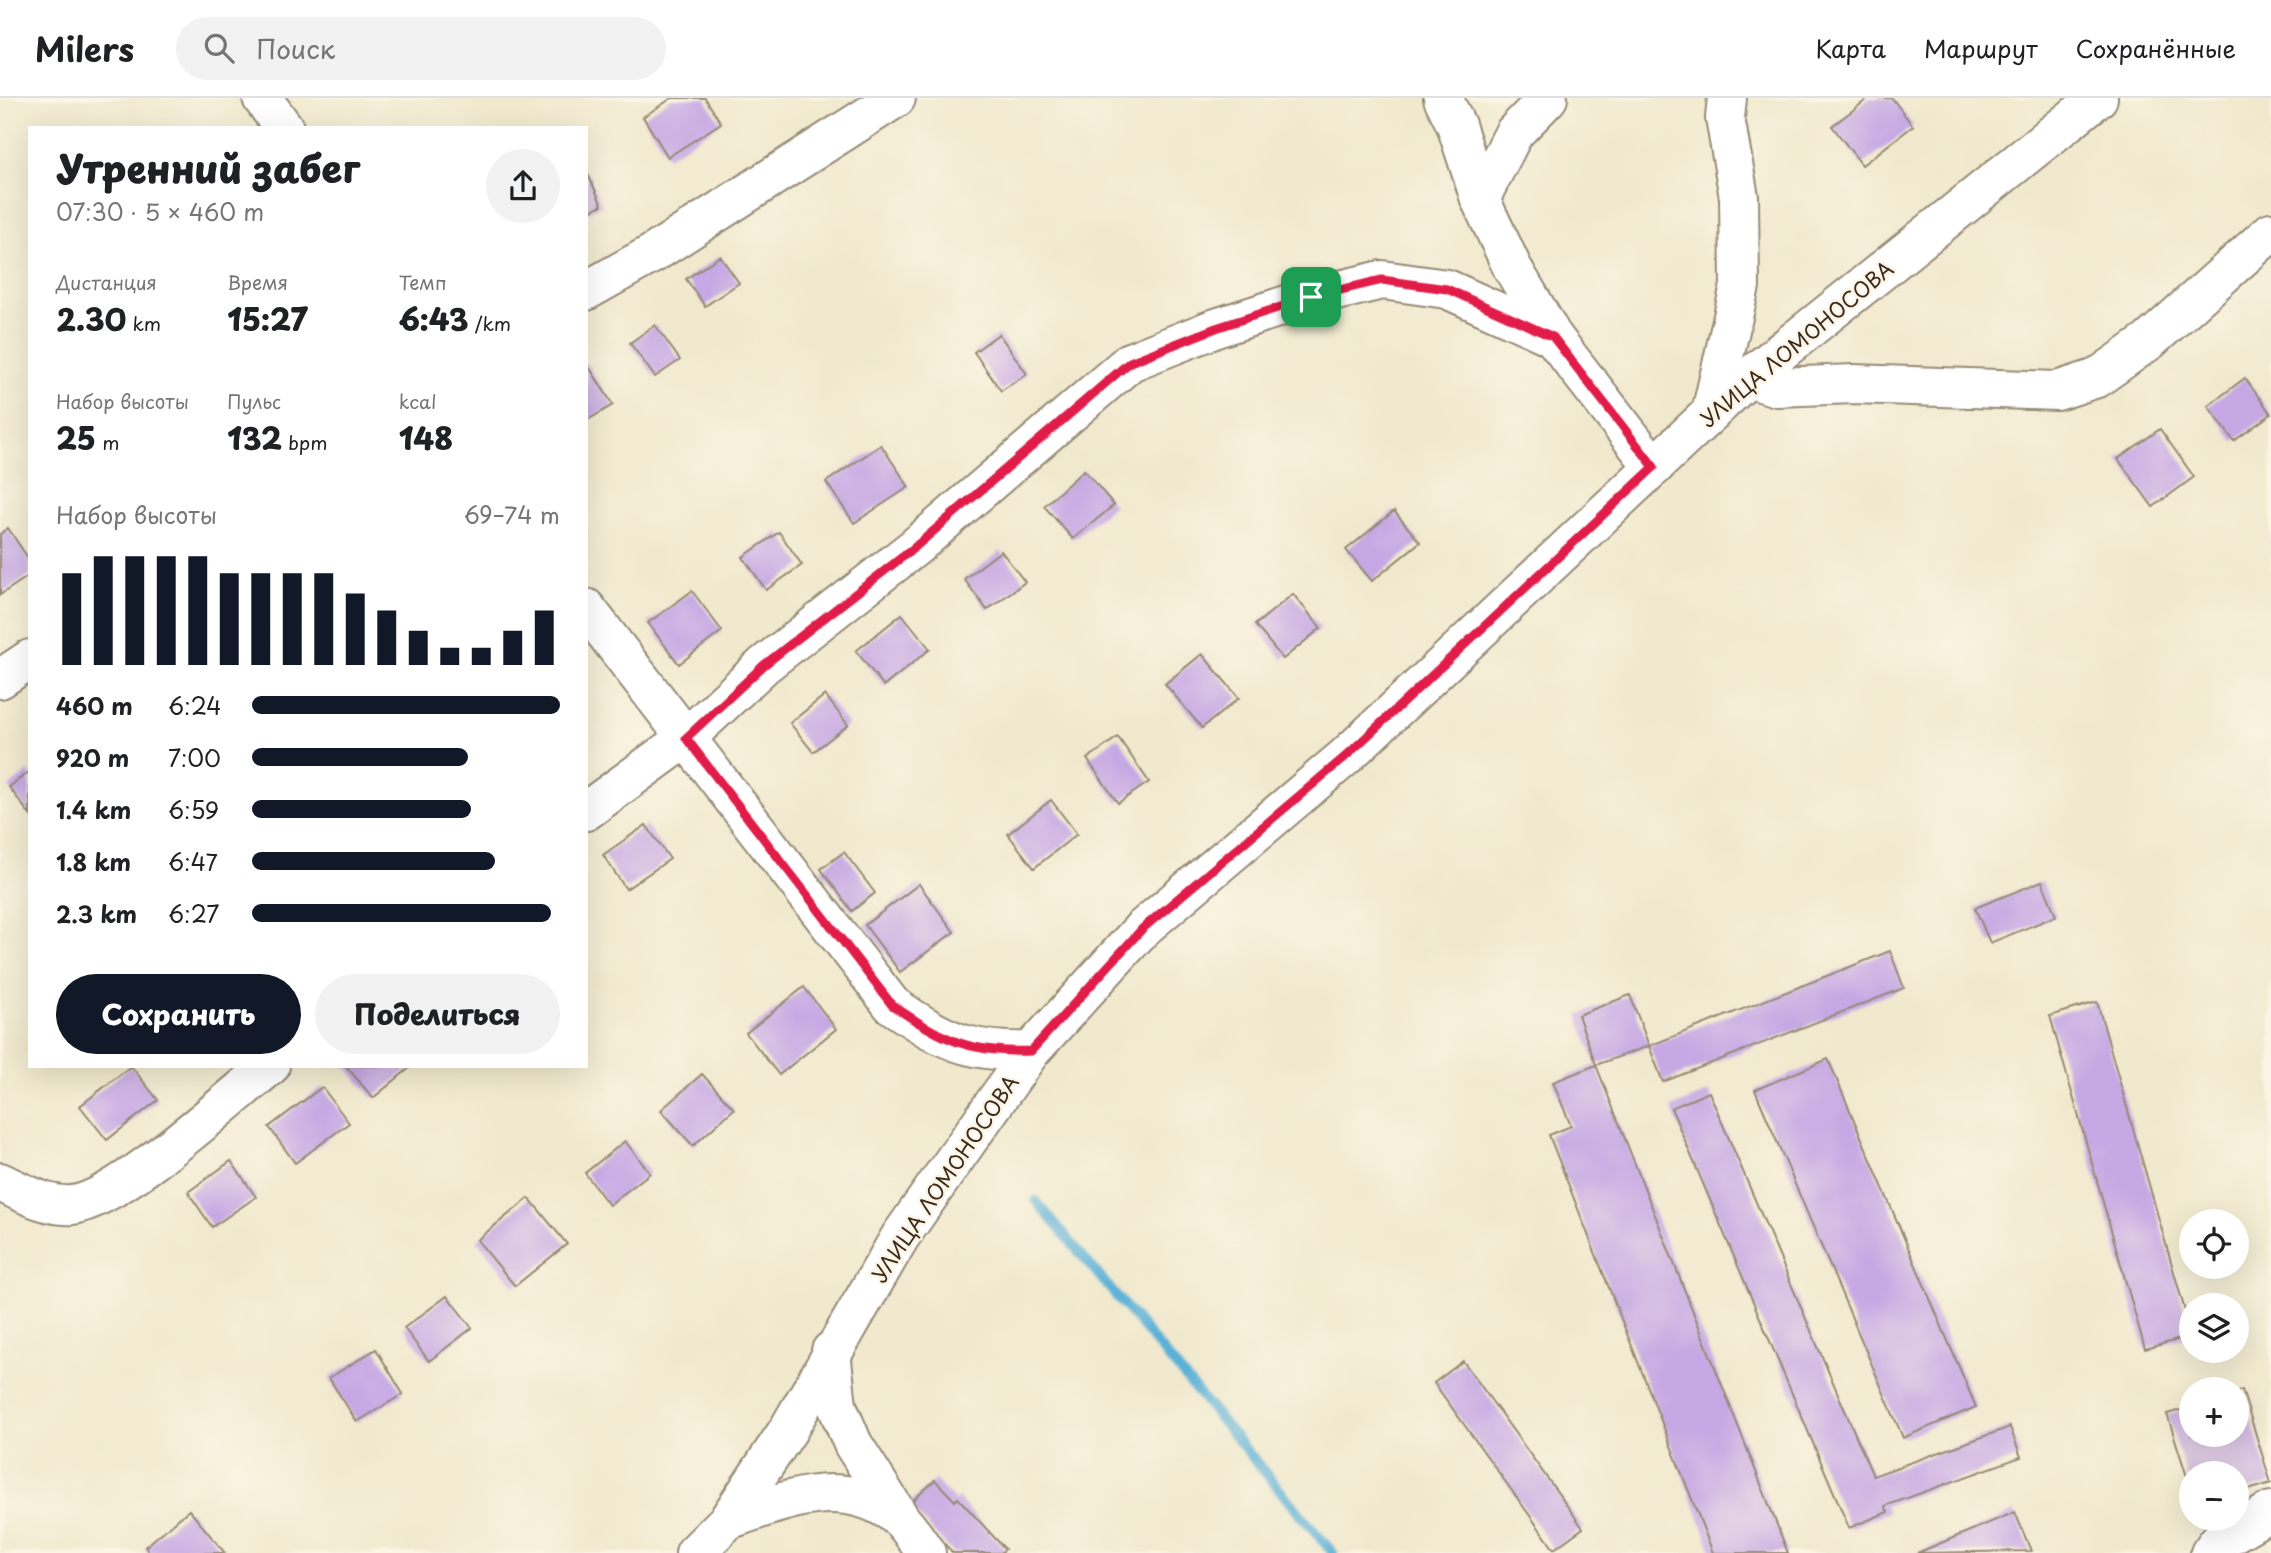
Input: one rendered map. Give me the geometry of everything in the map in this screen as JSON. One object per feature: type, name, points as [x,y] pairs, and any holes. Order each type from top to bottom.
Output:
[{"type":"street","points":[[262,98],[283,126]]},
{"type":"street","points":[[588,289],[652,254],[896,98]]},
{"type":"street","points":[[1443,98],[1456,125],[1480,199],[1512,267],[1553,337],[1654,467]]},
{"type":"street","points":[[1480,199],[1514,133],[1548,98]]},
{"type":"street","points":[[1711,413],[1740,286],[1740,197],[1725,118],[1727,98]]},
{"type":"street","name":"УЛИЦА ЛОМОНОСОВА","points":[[695,1553],[729,1520],[788,1430],[831,1351],[900,1237],[1031,1051],[1142,929],[1345,757],[1748,378],[2098,98]]},
{"type":"street","points":[[1748,378],[1777,387],[1854,384],[2057,391],[2096,378],[2149,341],[2271,232]]},
{"type":"street","points":[[588,810],[686,738],[764,665],[915,547],[1130,362],[1275,308],[1382,280],[1447,289],[1553,337]]},
{"type":"street","points":[[588,611],[892,1005],[935,1035],[991,1052],[1031,1051]]},
{"type":"street","points":[[0,679],[28,660]]},
{"type":"street","points":[[0,1182],[38,1200],[71,1205],[101,1196],[154,1159],[268,1068]]},
{"type":"street","points":[[831,1351],[837,1406],[853,1444],[900,1519],[926,1553]]},
{"type":"street","points":[[729,1520],[784,1501],[822,1493],[867,1497],[900,1519]]},
{"type":"street","points":[[2210,1553],[2218,1542],[2271,1511]]},
{"type":"building","points":[[672,98],[705,98],[721,123],[668,157],[643,117]]},
{"type":"building","points":[[1869,98],[1892,98],[1913,126],[1862,165],[1832,126]]},
{"type":"building","points":[[588,174],[602,205],[588,212]]},
{"type":"building","points":[[720,256],[739,283],[705,306],[686,279]]},
{"type":"building","points":[[655,325],[680,360],[655,377],[630,343]]},
{"type":"building","points":[[999,334],[1027,374],[1001,391],[974,352]]},
{"type":"building","points":[[588,365],[613,405],[588,420]]},
{"type":"building","points":[[2245,378],[2271,414],[2234,441],[2208,406]]},
{"type":"building","points":[[2160,429],[2194,477],[2153,507],[2118,459]]},
{"type":"building","points":[[881,445],[909,487],[854,523],[826,482]]},
{"type":"building","points":[[1084,470],[1114,505],[1073,539],[1044,506]]},
{"type":"building","points":[[1394,511],[1420,542],[1372,581],[1346,550]]},
{"type":"building","points":[[8,528],[28,558],[28,576],[0,595],[0,534]]},
{"type":"building","points":[[779,532],[802,565],[766,590],[743,557]]},
{"type":"building","points":[[1001,551],[1025,582],[987,610],[964,579]]},
{"type":"building","points":[[692,591],[722,631],[679,664],[648,623]]},
{"type":"building","points":[[1293,594],[1321,628],[1283,659],[1255,625]]},
{"type":"building","points":[[902,614],[930,649],[884,686],[856,651]]},
{"type":"building","points":[[1202,654],[1239,698],[1202,728],[1165,684]]},
{"type":"building","points":[[825,695],[848,725],[813,752],[790,723]]},
{"type":"building","points":[[1118,737],[1149,782],[1118,803],[1087,759]]},
{"type":"building","points":[[28,773],[28,812],[9,787]]},
{"type":"building","points":[[1051,800],[1077,834],[1034,868],[1008,834]]},
{"type":"building","points":[[646,825],[670,859],[626,889],[603,855]]},
{"type":"building","points":[[844,852],[875,893],[852,911],[821,869]]},
{"type":"building","points":[[2042,881],[2056,916],[1990,943],[1975,908]]},
{"type":"building","points":[[919,884],[954,932],[900,972],[865,925]]},
{"type":"building","points":[[1890,951],[1904,988],[1663,1082],[1649,1046]]},
{"type":"building","points":[[804,987],[836,1029],[779,1075],[746,1033]]},
{"type":"building","points":[[1630,995],[1649,1046],[1596,1065],[1578,1015]]},
{"type":"building","points":[[2097,1002],[2180,1293],[2179,1339],[2145,1349],[2050,1016]]},
{"type":"building","points":[[1828,1059],[1976,1407],[1903,1438],[1755,1090]]},
{"type":"building","points":[[1596,1065],[1788,1553],[1713,1553],[1549,1135],[1571,1126],[1553,1082]]},
{"type":"building","points":[[128,1068],[133,1068],[158,1100],[107,1140],[80,1106]]},
{"type":"building","points":[[348,1068],[410,1068],[373,1098]]},
{"type":"building","points":[[702,1074],[734,1109],[693,1146],[661,1110]]},
{"type":"building","points":[[322,1087],[349,1123],[295,1163],[269,1127]]},
{"type":"building","points":[[1709,1092],[1873,1476],[2010,1427],[2021,1457],[1885,1506],[1888,1512],[1849,1528],[1671,1108]]},
{"type":"building","points":[[625,1141],[650,1173],[609,1205],[585,1173]]},
{"type":"building","points":[[231,1161],[256,1197],[212,1227],[188,1192]]},
{"type":"building","points":[[529,1198],[567,1244],[515,1286],[477,1240]]},
{"type":"building","points":[[447,1296],[472,1328],[429,1361],[404,1328]]},
{"type":"building","points":[[376,1349],[403,1394],[357,1422],[329,1378]]},
{"type":"building","points":[[1463,1361],[1583,1528],[1554,1549],[1434,1383]]},
{"type":"building","points":[[2179,1410],[2179,1447],[2249,1447],[2249,1412],[2271,1483],[2249,1490],[2249,1461],[2182,1461],[2167,1414]]},
{"type":"building","points":[[935,1480],[955,1501],[958,1498],[1005,1549],[1001,1553],[953,1553],[908,1505]]},
{"type":"building","points":[[189,1510],[225,1553],[149,1553],[145,1547]]},
{"type":"building","points":[[2015,1512],[2031,1551],[1917,1553]]},
{"type":"waterway","points":[[1036,1201],[1333,1553]]},
{"type":"route","points":[[1382,280],[1447,289],[1553,337],[1654,467],[1345,757],[1142,929],[1031,1051],[991,1052],[935,1035],[892,1005],[686,738],[764,665],[915,547],[1130,362],[1216,328],[1311,297],[1382,280]]}]
